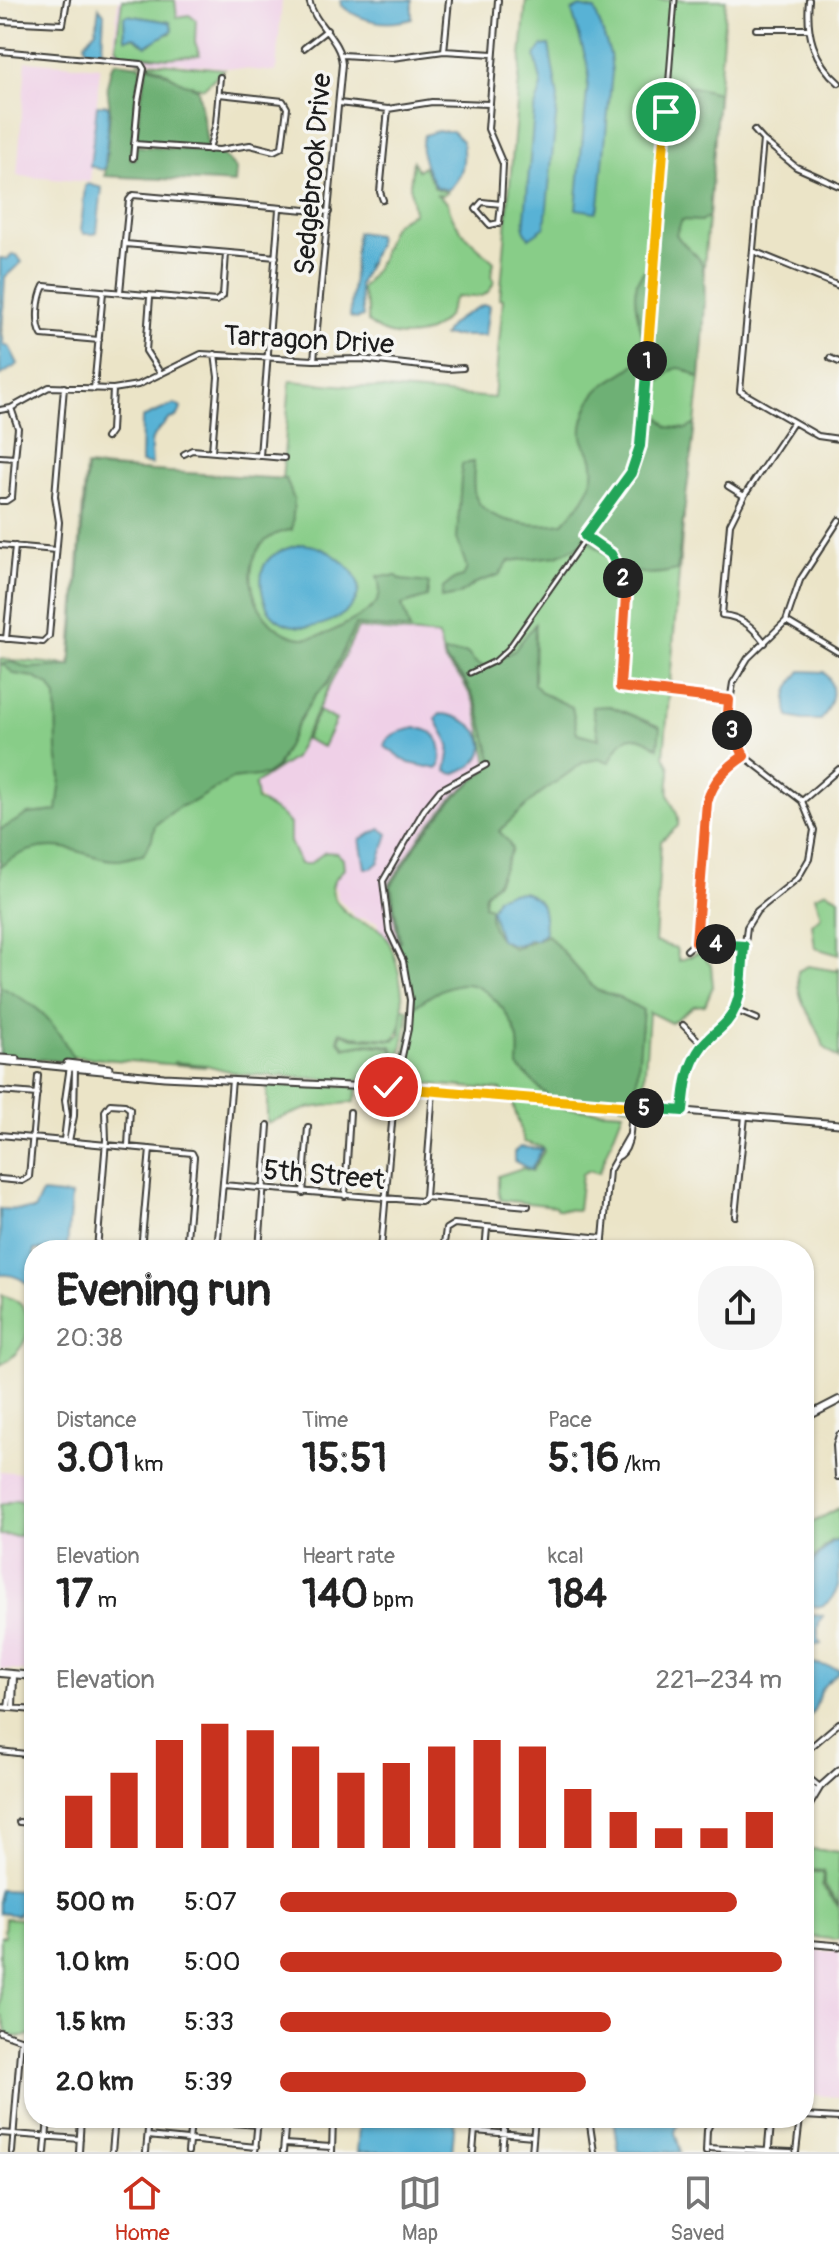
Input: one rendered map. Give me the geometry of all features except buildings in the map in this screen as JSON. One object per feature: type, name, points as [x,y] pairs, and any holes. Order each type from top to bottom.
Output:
[{"type":"main road","points":[[814,1413],[839,1400]]},
{"type":"main road","points":[[0,1673],[24,1675]]},
{"type":"street","points":[[0,21],[63,24],[67,0]]},
{"type":"street","name":"Sedgebrook Drive","points":[[309,0],[314,15],[342,55],[314,360]]},
{"type":"street","points":[[444,51],[449,0]]},
{"type":"street","points":[[498,0],[488,129],[503,164],[501,204],[499,223],[490,225],[476,209],[482,202],[501,204]]},
{"type":"street","points":[[470,673],[495,661],[508,649],[631,473],[640,446],[675,0]]},
{"type":"street","points":[[809,0],[807,29],[816,55],[839,83]]},
{"type":"street","points":[[756,29],[807,29]]},
{"type":"street","points":[[304,48],[327,30]]},
{"type":"street","points":[[0,51],[141,64],[144,69],[133,158]]},
{"type":"street","points":[[342,55],[392,58],[444,51],[493,54]]},
{"type":"street","points":[[209,150],[215,130],[220,77]]},
{"type":"street","points":[[134,144],[209,150],[245,145],[274,151],[280,149],[287,108],[283,101],[219,94]]},
{"type":"street","points":[[339,103],[388,109],[432,102],[489,104]]},
{"type":"street","points":[[383,200],[380,192],[388,109]]},
{"type":"street","points":[[754,130],[796,167],[824,182],[839,186]]},
{"type":"street","points":[[763,140],[740,391],[818,436],[839,439]]},
{"type":"street","points":[[120,292],[129,200],[133,195],[329,212]]},
{"type":"street","points":[[260,456],[279,209]]},
{"type":"street","points":[[125,244],[276,257]]},
{"type":"street","points":[[753,251],[839,286]]},
{"type":"street","points":[[99,340],[42,335],[38,328],[44,286],[216,301],[223,296],[226,253]]},
{"type":"street","points":[[94,389],[103,292]]},
{"type":"street","points":[[150,296],[146,351],[161,374]]},
{"type":"street","points":[[212,451],[218,377],[215,354]]},
{"type":"street","name":"Tarragon Drive","points":[[11,408],[49,387],[113,389],[138,385],[186,359],[215,354],[314,360],[361,359],[463,368]]},
{"type":"street","points":[[830,358],[839,362]]},
{"type":"street","points":[[15,546],[3,639],[43,642],[49,636],[59,522],[55,496],[64,387]]},
{"type":"street","points":[[106,438],[111,431],[113,389]]},
{"type":"street","points":[[0,410],[11,408],[18,428],[12,497],[0,501]]},
{"type":"street","points":[[765,643],[742,620],[722,615],[730,524],[744,496],[793,423]]},
{"type":"street","points":[[184,454],[192,450],[284,458]]},
{"type":"street","points":[[0,457],[15,458]]},
{"type":"street","points":[[728,486],[744,496]]},
{"type":"street","points":[[683,1111],[686,1077],[703,1045],[722,1029],[735,1010],[747,927],[757,911],[798,878],[809,859],[814,830],[802,801],[744,756],[732,731],[729,700],[739,670],[786,621],[800,580],[839,520]]},
{"type":"street","points":[[585,536],[611,554],[622,571],[626,596],[620,687],[729,700]]},
{"type":"street","points":[[0,545],[56,550]]},
{"type":"street","points":[[786,621],[838,652]]},
{"type":"street","points":[[687,950],[696,942],[707,802],[712,784],[744,756]]},
{"type":"street","points":[[382,1240],[395,1088],[408,1029],[410,1000],[403,961],[389,931],[383,881],[424,810],[440,790],[486,765]]},
{"type":"street","points":[[802,801],[839,769]]},
{"type":"street","points":[[696,942],[744,946]]},
{"type":"street","points":[[735,1010],[757,1019]]},
{"type":"street","points":[[683,1025],[703,1045]]},
{"type":"street","points":[[0,1059],[73,1066]]},
{"type":"street","points":[[0,1059],[185,1078],[433,1090],[839,1124]]},
{"type":"street","points":[[61,1066],[70,1075]]},
{"type":"street","points":[[66,1140],[65,1103],[73,1066]]},
{"type":"street","points":[[66,1140],[74,1111],[73,1066]]},
{"type":"street","points":[[0,1179],[22,1181],[28,1178],[38,1076]]},
{"type":"street","points":[[218,1240],[232,1080]]},
{"type":"street","points":[[423,1199],[433,1090]]},
{"type":"street","points":[[0,1091],[37,1094]]},
{"type":"street","points":[[98,1240],[106,1108],[110,1104],[123,1104],[131,1112],[128,1146]]},
{"type":"street","points":[[444,1240],[448,1226],[603,1238],[608,1175],[620,1147],[629,1136],[632,1107]]},
{"type":"street","points":[[345,1196],[350,1112]]},
{"type":"street","points":[[735,1216],[745,1116]]},
{"type":"street","points":[[260,1240],[268,1125]]},
{"type":"street","points":[[303,1193],[308,1127]]},
{"type":"street","points":[[0,1135],[188,1151],[194,1157],[187,1240]]},
{"type":"street","points":[[142,1240],[150,1148]]},
{"type":"street","name":"5th Street","points":[[223,1185],[385,1199],[528,1206]]},
{"type":"street","points":[[486,1240],[487,1227]]},
{"type":"street","points":[[838,1477],[836,1445],[839,1435]]},
{"type":"street","points":[[11,1708],[10,1680],[13,1674]]},
{"type":"street","points":[[0,1707],[24,1709]]},
{"type":"street","points":[[814,1744],[839,1723]]},
{"type":"street","points":[[0,1751],[24,1754]]},
{"type":"street","points":[[814,1796],[839,1770]]},
{"type":"street","points":[[814,1785],[818,1789]]},
{"type":"street","points":[[814,1786],[818,1789]]},
{"type":"street","points":[[19,1822],[24,1822]]},
{"type":"street","points":[[814,1944],[839,1946]]},
{"type":"street","points":[[0,2032],[24,2040]]},
{"type":"street","points":[[12,2152],[21,2039]]},
{"type":"street","points":[[814,2117],[839,2118]]},
{"type":"street","points":[[45,2152],[47,2128]]},
{"type":"street","points":[[79,2152],[81,2128]]},
{"type":"street","points":[[112,2152],[114,2128]]},
{"type":"street","points":[[146,2152],[148,2128]]},
{"type":"street","points":[[188,2152],[190,2128]]},
{"type":"street","points":[[148,2136],[255,2149],[258,2128]]},
{"type":"street","points":[[283,2152],[285,2128]]},
{"type":"street","points":[[284,2144],[331,2149],[332,2128]]},
{"type":"street","points":[[473,2152],[475,2128]]},
{"type":"street","points":[[502,2152],[504,2128]]},
{"type":"street","points":[[532,2152],[534,2128]]},
{"type":"street","points":[[590,2128],[594,2152]]},
{"type":"street","points":[[708,2128],[706,2150],[768,2152],[773,2149],[793,2152],[799,2128]]},
{"type":"street","points":[[768,2152],[770,2128]]},
{"type":"street","points":[[475,2131],[533,2136]]},
{"type":"street","points":[[0,2133],[80,2139]]},
{"type":"shaded area","points":[[118,0],[282,0],[276,72],[113,57]]},
{"type":"shaded area","points":[[26,61],[100,67],[90,182],[17,176]]},
{"type":"shaded area","points":[[358,628],[438,636],[445,662],[462,680],[477,706],[489,767],[455,795],[421,835],[389,885],[398,941],[383,944],[378,922],[355,917],[338,898],[333,882],[296,862],[281,822],[250,788],[294,758]]},
{"type":"shaded area","points":[[0,1471],[24,1473],[24,1671],[0,1669]]},
{"type":"shaded area","points":[[814,1950],[839,1952],[839,2097],[814,2095]]},
{"type":"green space","points":[[122,0],[175,0],[177,17],[189,15],[196,20],[195,42],[200,55],[168,58],[120,53],[116,46]],"holes":[[[127,15],[170,22],[171,33],[160,36],[150,45],[134,37],[125,39],[124,17]]]},
{"type":"green space","points":[[526,0],[726,0],[695,376],[700,378],[695,424],[691,427],[664,756],[670,771],[669,795],[677,813],[678,826],[661,841],[655,942],[676,948],[679,961],[699,953],[711,965],[713,986],[705,1005],[694,1006],[671,1023],[649,1012],[643,1100],[547,1093],[551,1099],[505,1095],[501,1090],[405,1082],[407,1073],[401,1073],[411,1009],[417,1004],[419,968],[398,941],[389,885],[421,835],[455,795],[489,767],[476,706],[462,680],[445,662],[438,636],[358,628],[294,758],[255,784],[257,800],[282,815],[290,824],[290,842],[300,864],[309,864],[325,852],[337,853],[343,859],[344,869],[336,878],[332,890],[336,901],[351,916],[381,931],[391,946],[402,989],[399,1031],[393,1039],[340,1032],[338,1040],[344,1048],[368,1045],[391,1047],[393,1053],[389,1069],[365,1074],[358,1081],[240,1074],[206,1065],[173,1062],[206,1067],[0,1051],[0,659],[70,665],[86,466],[282,481],[290,381],[494,398]]},
{"type":"green space","points":[[138,61],[224,69],[204,88],[185,84],[157,67]]},
{"type":"green space","points":[[116,62],[140,65],[142,70],[131,159],[135,159],[136,146],[220,152],[236,169],[235,183],[105,176],[110,109],[107,86],[111,68]]},
{"type":"green space","points":[[144,65],[198,88],[208,148],[136,142],[146,73]]},
{"type":"green space","points":[[672,82],[718,93],[709,216],[701,221],[682,220],[676,234],[699,258],[703,271],[700,378],[676,368],[656,385],[658,393],[654,410],[668,427],[686,429],[695,424],[677,570],[639,573],[620,565],[589,541],[557,556],[509,561],[499,575],[476,583],[458,595],[441,598],[443,588],[463,577],[467,568],[457,539],[462,464],[474,462],[474,491],[481,505],[489,513],[513,522],[540,525],[563,523],[587,491],[593,463],[582,438],[586,411],[601,387],[631,367],[643,353],[635,291],[650,261],[668,90]]},
{"type":"green space","points":[[413,161],[418,170],[424,166],[435,188],[447,192],[436,194],[448,203],[455,221],[466,236],[494,262],[491,276],[494,282],[484,295],[457,296],[445,319],[437,326],[408,336],[387,333],[368,322],[368,310],[361,289],[380,261],[393,227],[414,213],[410,185]]},
{"type":"green space","points":[[87,467],[286,479],[294,500],[292,530],[272,536],[259,548],[253,564],[252,582],[256,600],[265,616],[279,629],[296,637],[321,635],[366,612],[378,599],[377,576],[397,576],[401,580],[429,583],[427,597],[402,605],[410,630],[356,625],[327,684],[315,695],[298,723],[277,767],[266,775],[232,779],[179,807],[155,825],[152,839],[143,855],[111,860],[70,849],[47,847],[22,853],[0,867],[0,830],[28,814],[57,811],[61,778],[56,697],[49,685],[33,677],[15,674],[2,664],[13,662],[28,668],[71,666]]},
{"type":"green space","points":[[535,624],[534,684],[542,693],[572,707],[577,733],[599,739],[592,707],[610,706],[660,727],[658,748],[642,738],[630,738],[619,746],[610,762],[599,759],[584,762],[538,795],[499,831],[512,849],[498,881],[485,894],[484,905],[490,907],[495,932],[514,948],[548,935],[596,990],[619,997],[643,1010],[635,1106],[551,1099],[518,1067],[514,1027],[503,1009],[480,988],[461,984],[447,987],[411,1009],[408,975],[395,943],[400,941],[391,886],[422,836],[456,796],[493,764],[478,706],[464,679],[446,661],[444,653],[467,653],[485,667],[514,651]]},
{"type":"green space","points":[[319,711],[336,720],[323,747],[305,739]]},
{"type":"green space","points":[[826,891],[839,898],[839,955],[815,948],[812,924],[821,916],[815,896]]},
{"type":"green space","points":[[808,966],[837,971],[839,967],[839,1059],[824,1047],[800,993],[798,971]]},
{"type":"green space","points":[[0,986],[44,1014],[73,1058],[70,1062],[0,1056]]},
{"type":"green space","points":[[403,1008],[408,1009],[406,1029],[396,1074],[391,1074],[392,1046],[368,1043],[345,1047],[340,1040],[341,1033],[353,1038],[394,1040],[400,1035]]},
{"type":"green space","points":[[267,1082],[359,1087],[354,1102],[309,1108],[267,1123]]},
{"type":"green space","points":[[508,1098],[555,1102],[560,1108],[623,1112],[599,1173],[589,1170],[582,1174],[578,1210],[501,1200],[498,1176],[522,1168],[532,1171],[544,1151],[542,1147],[524,1142],[513,1104]]},
{"type":"green space","points":[[2,1295],[24,1309],[24,1342],[19,1350],[0,1365]]},
{"type":"green space","points":[[23,1501],[20,1536],[0,1535],[0,1505]]},
{"type":"green space","points":[[839,1508],[839,1540],[831,1541],[814,1558],[814,1522]]},
{"type":"green space","points":[[814,1849],[839,1852],[839,1904],[824,1885],[824,1871],[814,1870]]},
{"type":"green space","points":[[814,1872],[823,1873],[822,1886],[839,1907],[839,1940],[814,1937]]},
{"type":"green space","points":[[5,1918],[24,1919],[24,2037],[8,2036],[3,2017],[0,2016],[0,1936],[4,1936]]},
{"type":"water","points":[[341,0],[412,0],[412,19],[384,22],[367,19],[350,12],[342,6]]},
{"type":"water","points":[[99,7],[104,13],[102,49],[86,50],[85,43],[96,30]]},
{"type":"water","points":[[580,7],[595,10],[610,54],[612,72],[596,212],[576,209],[589,70],[572,11]]},
{"type":"water","points":[[124,17],[170,22],[173,30],[146,46],[134,37],[125,39]]},
{"type":"water","points":[[549,45],[558,98],[545,227],[529,238],[524,229],[534,111],[542,86],[535,56],[542,46]]},
{"type":"water","points":[[97,105],[107,105],[109,109],[105,168],[102,170],[90,166]]},
{"type":"water","points":[[452,131],[462,141],[462,168],[448,190],[436,187],[422,155],[424,135]]},
{"type":"water","points":[[85,186],[102,188],[97,232],[94,234],[84,234],[81,230]]},
{"type":"water","points":[[357,232],[377,235],[378,242],[359,285],[363,317],[356,319],[350,317]]},
{"type":"water","points":[[17,255],[22,262],[5,277],[2,332],[4,346],[9,346],[18,364],[0,376],[0,258],[8,259]]},
{"type":"water","points":[[483,305],[489,305],[485,336],[443,336],[455,321]]},
{"type":"water","points":[[175,404],[181,408],[178,415],[169,419],[152,440],[152,465],[141,463],[142,418]]},
{"type":"water","points":[[303,544],[316,546],[331,554],[346,565],[358,582],[357,598],[347,611],[330,621],[311,626],[291,625],[274,617],[261,586],[261,576],[268,560],[282,550]]},
{"type":"water","points":[[801,671],[824,672],[831,684],[831,702],[821,720],[789,717],[788,692]]},
{"type":"water","points":[[440,714],[470,724],[482,739],[480,757],[471,766],[454,774],[446,771],[449,747],[436,719]]},
{"type":"water","points":[[416,728],[430,732],[438,740],[441,758],[437,769],[409,763],[384,746],[393,735]]},
{"type":"water","points":[[381,829],[388,834],[379,862],[372,868],[365,868],[360,839]]},
{"type":"water","points":[[523,892],[540,903],[545,932],[536,940],[512,944],[500,939],[491,910],[497,897]]},
{"type":"water","points":[[520,1147],[542,1149],[531,1170],[514,1161],[514,1152]]},
{"type":"water","points":[[42,1193],[71,1196],[68,1240],[24,1240],[24,1282],[10,1275],[0,1275],[0,1209],[34,1210]]},
{"type":"water","points":[[839,1541],[839,1581],[835,1594],[827,1603],[814,1606],[814,1561],[832,1542]]},
{"type":"water","points":[[814,1615],[823,1616],[818,1630],[821,1644],[814,1646]]},
{"type":"water","points":[[814,1663],[839,1669],[839,1671],[821,1689],[814,1708]]},
{"type":"water","points":[[0,1890],[22,1891],[22,1910],[18,1915],[0,1913]]},
{"type":"water","points":[[359,2128],[454,2128],[452,2152],[357,2152]]},
{"type":"water","points":[[615,2128],[677,2128],[681,2152],[619,2152]]},
{"type":"route","points":[[388,1087],[683,1111],[689,1071],[703,1045],[722,1029],[735,1010],[744,946],[696,942],[707,802],[712,784],[744,756],[732,731],[729,700],[620,687],[626,596],[622,571],[611,554],[585,536],[631,473],[640,446],[666,112]]}]
